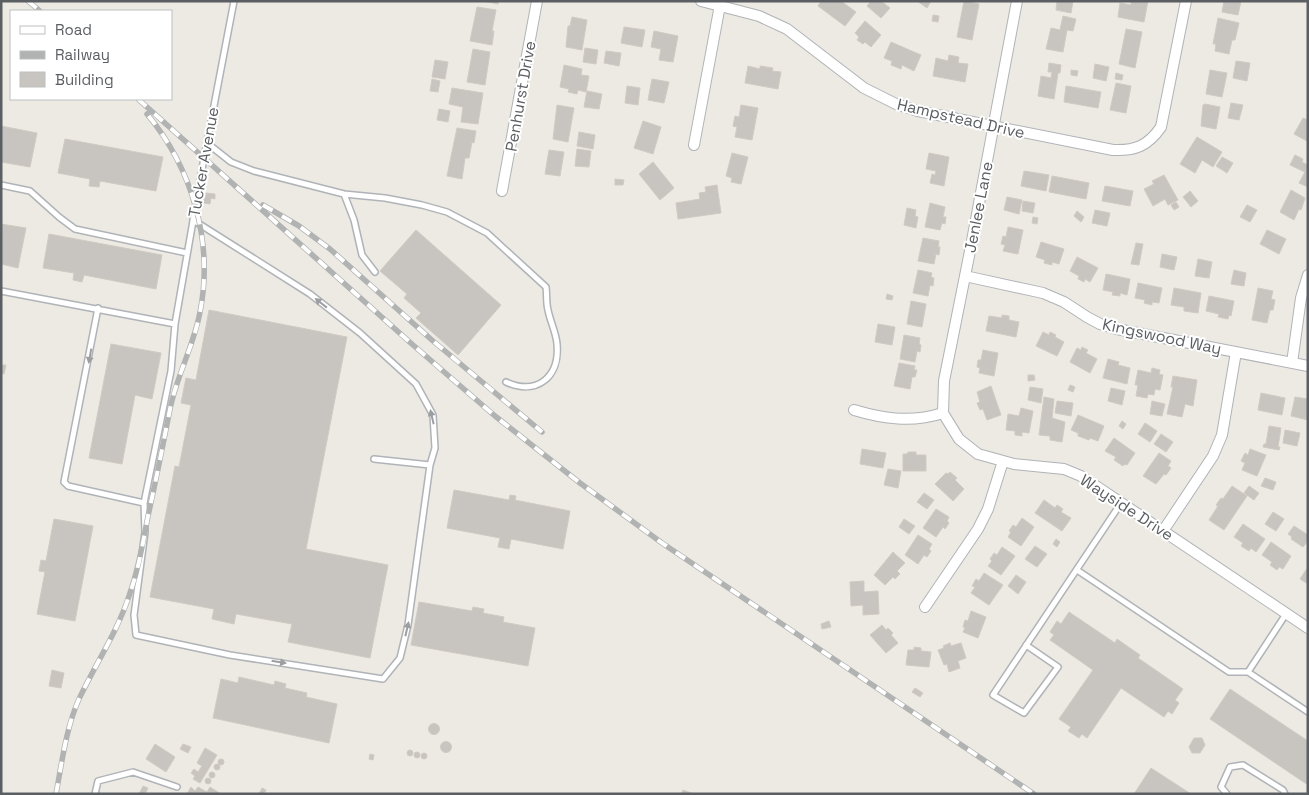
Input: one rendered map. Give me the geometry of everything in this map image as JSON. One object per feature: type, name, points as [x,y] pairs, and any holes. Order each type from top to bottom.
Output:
[{"type":"street","name":"Penhurst Drive","points":[[502,190],[537,1]]},
{"type":"street","name":"Hampstead Drive","points":[[701,1],[759,16],[788,29],[813,47],[845,75],[879,97],[918,111],[1113,150],[1132,149],[1143,145],[1155,136],[1161,127],[1186,1]]},
{"type":"street","name":"Jenlee Lane","points":[[942,413],[944,381],[1017,1]]},
{"type":"street","points":[[694,145],[720,5]]},
{"type":"street","points":[[1292,363],[1301,298],[1308,275]]},
{"type":"street","name":"Kingswood Way","points":[[965,276],[1044,293],[1087,318],[1108,326],[1308,366]]},
{"type":"street","points":[[1163,531],[1213,456],[1222,435],[1236,352]]},
{"type":"street","points":[[854,410],[888,418],[902,419],[927,418],[942,413]]},
{"type":"street","name":"Wayside Drive","points":[[942,413],[959,439],[968,447],[984,456],[1003,461],[1064,469],[1081,476],[1308,628]]},
{"type":"street","points":[[926,607],[978,529],[988,509],[1003,461]]},
{"type":"lane","name":"Tucker Avenue","points":[[234,1],[187,253],[175,324],[171,371],[144,503],[145,532],[134,615],[136,635],[230,655],[384,679],[400,658],[408,625],[430,465]]},
{"type":"lane","points":[[206,143],[231,162],[241,166],[344,194],[385,198],[422,205],[447,212],[487,233],[546,287],[548,310],[557,343],[556,359],[543,382],[531,387],[518,387],[506,382]]},
{"type":"lane","points":[[1,185],[30,192],[75,229],[187,253]]},
{"type":"lane","points":[[344,194],[354,220],[362,255],[375,272]]},
{"type":"lane","points":[[193,220],[310,294],[360,333],[416,384],[433,415],[435,448],[430,465],[374,459]]},
{"type":"lane","points":[[1,291],[175,324]]},
{"type":"lane","points":[[98,308],[64,482],[68,486],[144,503]]},
{"type":"lane","points":[[1026,646],[1058,667],[1024,713],[994,695],[1026,646],[1122,503]]},
{"type":"lane","points":[[1077,570],[1229,672],[1248,672],[1308,712]]},
{"type":"lane","points":[[1248,672],[1286,614]]},
{"type":"lane","points":[[1227,794],[1221,787],[1222,782],[1230,767],[1238,765],[1243,765],[1283,790],[1285,794]]},
{"type":"lane","points":[[95,794],[98,781],[133,772],[177,787]]},
{"type":"building","points":[[483,1],[499,1],[498,4]]},
{"type":"building","points":[[821,1],[841,1],[856,12],[845,26],[818,6]]},
{"type":"building","points":[[871,1],[881,1],[890,8],[881,18],[867,6]]},
{"type":"building","points":[[917,1],[931,1],[927,8]]},
{"type":"building","points":[[964,1],[979,4],[972,40],[957,37]]},
{"type":"building","points":[[1057,1],[1073,1],[1071,13],[1056,10]]},
{"type":"building","points":[[1131,1],[1148,1],[1144,22],[1118,17],[1120,3],[1131,5]]},
{"type":"building","points":[[1224,1],[1241,1],[1238,15],[1222,12]]},
{"type":"building","points":[[477,7],[496,10],[492,31],[494,31],[492,45],[470,41]]},
{"type":"building","points":[[933,15],[939,16],[938,22],[932,21]]},
{"type":"building","points":[[1063,16],[1076,19],[1073,31],[1067,30],[1063,52],[1046,49],[1051,28],[1060,30]]},
{"type":"building","points":[[572,17],[587,20],[582,50],[566,47],[568,26],[570,26]]},
{"type":"building","points":[[1218,18],[1239,23],[1229,54],[1215,51],[1216,44],[1213,44]]},
{"type":"building","points":[[865,21],[881,35],[871,47],[865,42],[863,44],[857,40],[859,37],[855,33]]},
{"type":"building","points":[[624,27],[645,30],[642,47],[621,43]]},
{"type":"building","points":[[1126,29],[1142,32],[1135,68],[1119,64]]},
{"type":"building","points":[[654,31],[678,36],[673,62],[659,60],[661,49],[651,47]]},
{"type":"building","points":[[891,42],[921,55],[914,71],[902,65],[901,69],[891,65],[892,61],[884,58]]},
{"type":"building","points":[[585,48],[598,50],[596,64],[583,62]]},
{"type":"building","points":[[473,49],[490,52],[485,85],[467,82]]},
{"type":"building","points":[[606,51],[621,53],[619,66],[604,63]]},
{"type":"building","points":[[949,55],[959,57],[958,63],[968,64],[965,82],[933,76],[936,58],[948,61]]},
{"type":"building","points":[[435,60],[448,62],[445,79],[432,77]]},
{"type":"building","points":[[1236,61],[1250,63],[1247,81],[1233,78]]},
{"type":"building","points":[[1049,63],[1061,65],[1054,99],[1038,96],[1041,76],[1051,78],[1052,72],[1048,72]]},
{"type":"building","points":[[1095,64],[1109,67],[1106,81],[1093,78]]},
{"type":"building","points":[[564,65],[582,69],[581,75],[589,76],[586,92],[578,90],[577,94],[568,92],[569,89],[560,87]]},
{"type":"building","points":[[748,66],[760,69],[760,66],[773,68],[772,71],[781,72],[778,89],[745,83]]},
{"type":"building","points":[[1071,70],[1078,71],[1077,76],[1071,75]]},
{"type":"building","points":[[1210,70],[1227,73],[1222,97],[1206,94]]},
{"type":"building","points":[[1116,73],[1123,75],[1122,80],[1115,79]]},
{"type":"building","points":[[432,79],[440,81],[438,92],[430,91]]},
{"type":"building","points":[[652,79],[669,82],[664,103],[648,100]]},
{"type":"building","points":[[1116,83],[1131,86],[1126,113],[1110,110]]},
{"type":"building","points":[[627,86],[640,88],[638,105],[625,103]]},
{"type":"building","points":[[1066,86],[1101,92],[1098,108],[1064,102]]},
{"type":"building","points":[[452,88],[483,93],[478,124],[461,122],[463,107],[449,104]]},
{"type":"building","points":[[587,91],[602,94],[599,109],[584,107]]},
{"type":"building","points":[[1231,103],[1243,105],[1239,120],[1228,118]]},
{"type":"building","points":[[557,105],[574,108],[568,142],[553,139]]},
{"type":"building","points":[[741,105],[758,108],[752,140],[735,137],[737,127],[733,126],[735,116],[739,117]]},
{"type":"building","points":[[1203,105],[1220,107],[1216,129],[1201,126]]},
{"type":"building","points":[[439,109],[450,111],[448,122],[437,120]]},
{"type":"building","points":[[1303,118],[1308,120],[1307,141],[1294,134]]},
{"type":"building","points":[[643,121],[661,127],[653,154],[634,148]]},
{"type":"building","points":[[1,126],[37,133],[30,167],[1,162]]},
{"type":"building","points":[[457,128],[476,131],[469,158],[465,158],[462,179],[447,176]]},
{"type":"building","points":[[579,132],[595,135],[593,149],[577,146]]},
{"type":"building","points":[[1197,137],[1222,152],[1213,167],[1202,160],[1195,173],[1180,164]]},
{"type":"building","points":[[65,139],[163,157],[156,191],[100,181],[99,187],[89,186],[90,179],[58,173]]},
{"type":"building","points":[[577,149],[591,151],[589,167],[575,166]]},
{"type":"building","points":[[549,150],[564,152],[560,176],[545,174]]},
{"type":"building","points":[[732,153],[748,157],[741,184],[731,182],[732,178],[726,176]]},
{"type":"building","points":[[929,153],[949,157],[944,186],[930,183],[932,174],[935,175],[936,171],[926,169]]},
{"type":"building","points":[[1295,155],[1303,159],[1302,162],[1308,165],[1308,187],[1299,183],[1305,172],[1290,165]]},
{"type":"building","points":[[1222,157],[1233,163],[1227,173],[1216,166]]},
{"type":"building","points":[[653,162],[674,188],[660,200],[639,174]]},
{"type":"building","points":[[1024,171],[1049,175],[1046,191],[1021,186]]},
{"type":"building","points":[[1164,175],[1178,200],[1168,205],[1165,199],[1153,206],[1144,189],[1154,184],[1152,181]]},
{"type":"building","points":[[1052,176],[1089,183],[1086,199],[1049,192]]},
{"type":"building","points":[[615,179],[624,180],[623,185],[615,185]]},
{"type":"building","points":[[717,185],[721,213],[678,219],[676,203],[700,199],[699,193],[706,192],[705,187]]},
{"type":"building","points":[[1105,186],[1133,191],[1130,206],[1102,201]]},
{"type":"building","points":[[1291,190],[1305,198],[1301,210],[1299,209],[1294,220],[1280,212]]},
{"type":"building","points":[[1190,191],[1198,201],[1191,207],[1183,197]]},
{"type":"building","points":[[206,193],[215,194],[215,199],[211,198],[210,204],[203,203]]},
{"type":"building","points":[[1007,197],[1022,200],[1019,214],[1004,210]]},
{"type":"building","points":[[1023,201],[1035,203],[1033,213],[1022,211]]},
{"type":"building","points":[[1176,202],[1179,207],[1174,210],[1171,205]]},
{"type":"building","points":[[930,203],[945,207],[943,217],[946,217],[945,224],[942,223],[940,230],[925,227]]},
{"type":"building","points":[[1247,205],[1257,210],[1250,222],[1240,217]]},
{"type":"building","points":[[907,208],[916,210],[915,216],[918,217],[916,228],[904,225]]},
{"type":"building","points":[[1095,210],[1110,213],[1107,226],[1092,223]]},
{"type":"building","points":[[1077,211],[1084,217],[1081,222],[1074,216]]},
{"type":"building","points":[[1033,217],[1038,218],[1037,224],[1032,223]]},
{"type":"building","points":[[1,224],[26,228],[18,268],[1,264]]},
{"type":"building","points":[[1008,227],[1023,230],[1018,254],[1003,251],[1005,245],[1001,244],[1003,236],[1006,237]]},
{"type":"building","points":[[416,230],[501,305],[458,355],[416,318],[421,313],[404,298],[407,294],[380,271]]},
{"type":"building","points":[[1267,230],[1286,239],[1279,254],[1260,244]]},
{"type":"building","points":[[49,234],[162,255],[156,289],[84,275],[82,282],[73,280],[74,273],[43,268]]},
{"type":"building","points":[[923,238],[939,241],[939,255],[936,254],[934,264],[918,261]]},
{"type":"building","points":[[1041,242],[1064,249],[1059,264],[1052,262],[1052,265],[1044,263],[1045,260],[1036,257]]},
{"type":"building","points":[[1136,243],[1143,244],[1139,265],[1131,264]]},
{"type":"building","points":[[1162,254],[1177,257],[1174,270],[1160,267]]},
{"type":"building","points":[[1077,257],[1098,268],[1090,282],[1085,279],[1084,282],[1078,279],[1079,276],[1070,271]]},
{"type":"building","points":[[1198,259],[1212,262],[1209,278],[1195,276]]},
{"type":"building","points":[[918,270],[932,273],[931,277],[934,278],[933,286],[930,285],[928,296],[913,293]]},
{"type":"building","points":[[1234,270],[1246,273],[1244,286],[1231,284]]},
{"type":"building","points":[[1106,274],[1130,279],[1127,295],[1120,293],[1120,296],[1112,295],[1113,292],[1103,290]]},
{"type":"building","points":[[1138,283],[1162,288],[1159,303],[1152,302],[1152,305],[1144,303],[1145,300],[1135,298]]},
{"type":"building","points":[[1174,288],[1201,293],[1198,313],[1184,311],[1184,307],[1171,305]]},
{"type":"building","points":[[1258,288],[1273,291],[1271,299],[1275,300],[1267,323],[1252,320]]},
{"type":"building","points":[[887,294],[893,296],[892,300],[886,299]]},
{"type":"building","points":[[1209,296],[1234,301],[1231,316],[1229,315],[1228,319],[1218,317],[1219,314],[1206,311]]},
{"type":"building","points":[[911,301],[926,304],[922,327],[907,324]]},
{"type":"building","points":[[209,310],[347,337],[306,549],[388,565],[370,658],[288,642],[292,624],[236,614],[234,624],[212,619],[214,609],[150,597],[175,466],[179,467],[191,405],[181,403],[186,378],[196,380]]},
{"type":"building","points":[[1002,315],[1009,316],[1009,320],[1019,322],[1016,337],[986,331],[989,316],[1002,318]]},
{"type":"building","points":[[878,324],[895,327],[892,345],[875,342]]},
{"type":"building","points":[[1043,332],[1049,335],[1050,332],[1064,342],[1057,356],[1036,346]]},
{"type":"building","points":[[904,335],[920,338],[920,352],[917,351],[915,362],[900,359]]},
{"type":"building","points":[[111,344],[161,353],[152,399],[135,395],[122,464],[89,458]]},
{"type":"building","points":[[1082,347],[1088,350],[1086,353],[1097,359],[1090,373],[1070,362],[1077,348],[1081,350]]},
{"type":"building","points":[[983,350],[998,353],[994,376],[979,373],[980,368],[977,367],[978,360],[981,360]]},
{"type":"building","points":[[1108,359],[1119,362],[1118,365],[1130,368],[1127,384],[1103,378]]},
{"type":"building","points":[[899,363],[915,366],[914,370],[917,370],[915,377],[912,377],[910,389],[894,386]]},
{"type":"building","points":[[1,365],[6,365],[4,374],[1,373]]},
{"type":"building","points":[[1152,368],[1160,370],[1159,374],[1163,375],[1160,390],[1155,389],[1154,395],[1148,394],[1147,398],[1136,396],[1138,385],[1135,385],[1138,370],[1151,373]]},
{"type":"building","points":[[1028,375],[1034,375],[1035,380],[1028,381]]},
{"type":"building","points":[[1173,376],[1197,380],[1193,406],[1185,404],[1182,417],[1167,414],[1173,387],[1171,387]]},
{"type":"building","points":[[1070,385],[1075,387],[1073,392],[1068,390]]},
{"type":"building","points":[[991,386],[1001,415],[987,420],[983,409],[980,410],[977,403],[980,402],[977,392]]},
{"type":"building","points":[[1030,387],[1043,389],[1041,403],[1028,400]]},
{"type":"building","points":[[1111,388],[1125,391],[1122,405],[1108,401]]},
{"type":"building","points":[[1261,393],[1285,398],[1282,415],[1258,410]]},
{"type":"building","points":[[1044,397],[1054,399],[1052,418],[1065,422],[1062,442],[1050,440],[1050,436],[1039,435]]},
{"type":"building","points":[[1295,397],[1308,399],[1308,420],[1291,416]]},
{"type":"building","points":[[1057,401],[1073,403],[1071,416],[1055,413]]},
{"type":"building","points":[[1152,401],[1165,404],[1162,416],[1150,414]]},
{"type":"building","points":[[1021,408],[1033,411],[1029,433],[1022,432],[1022,436],[1015,435],[1015,431],[1006,430],[1008,414],[1019,416]]},
{"type":"building","points":[[1078,415],[1104,426],[1098,441],[1078,436],[1078,433],[1071,430]]},
{"type":"building","points":[[1122,421],[1126,424],[1123,429],[1119,426]]},
{"type":"building","points":[[1145,423],[1157,431],[1150,442],[1138,434]]},
{"type":"building","points":[[1269,426],[1281,428],[1279,450],[1263,447],[1266,444]]},
{"type":"building","points":[[1285,430],[1300,433],[1297,446],[1283,443]]},
{"type":"building","points":[[1161,434],[1173,442],[1166,452],[1154,444]]},
{"type":"building","points":[[1114,438],[1135,453],[1127,465],[1123,466],[1114,460],[1116,457],[1105,451]]},
{"type":"building","points":[[862,449],[886,453],[883,468],[860,464]]},
{"type":"building","points":[[1250,449],[1266,455],[1257,476],[1242,470],[1245,463],[1241,461],[1245,453],[1248,455]]},
{"type":"building","points":[[916,452],[916,455],[926,455],[926,471],[903,471],[903,454]]},
{"type":"building","points":[[1159,453],[1171,461],[1168,466],[1171,468],[1156,484],[1143,476]]},
{"type":"building","points":[[888,469],[901,471],[898,488],[884,485]]},
{"type":"building","points":[[950,472],[957,478],[955,480],[964,489],[953,501],[935,484],[946,473]]},
{"type":"building","points":[[1265,478],[1276,482],[1273,490],[1261,486]]},
{"type":"building","points":[[1232,486],[1247,496],[1224,530],[1209,520],[1218,506],[1216,505]]},
{"type":"building","points":[[1249,486],[1259,493],[1254,500],[1244,493]]},
{"type":"building","points":[[454,490],[509,500],[510,495],[516,496],[515,500],[570,511],[563,549],[511,539],[509,549],[498,547],[500,538],[447,528]]},
{"type":"building","points":[[924,493],[934,500],[927,509],[917,502]]},
{"type":"building","points":[[1044,500],[1055,508],[1057,505],[1063,509],[1061,512],[1071,518],[1062,531],[1035,513]]},
{"type":"building","points":[[936,509],[949,517],[947,521],[949,523],[945,529],[943,527],[936,537],[923,528]]},
{"type":"building","points":[[1273,512],[1284,519],[1276,531],[1265,524]]},
{"type":"building","points":[[1022,518],[1034,527],[1021,546],[1008,537],[1013,525],[1016,527]]},
{"type":"building","points":[[54,519],[93,526],[75,621],[37,614],[45,572],[39,571],[41,560],[46,561]]},
{"type":"building","points":[[904,519],[915,526],[909,534],[899,527]]},
{"type":"building","points":[[1243,524],[1265,539],[1256,552],[1251,548],[1249,551],[1241,546],[1243,543],[1234,537]]},
{"type":"building","points":[[1294,526],[1308,535],[1308,541],[1303,547],[1291,539],[1292,537],[1288,534]]},
{"type":"building","points":[[918,535],[932,544],[929,549],[931,551],[927,557],[924,555],[918,564],[905,555]]},
{"type":"building","points":[[1056,539],[1060,542],[1057,547],[1053,544]]},
{"type":"building","points":[[1271,542],[1291,556],[1283,569],[1279,567],[1277,570],[1270,565],[1272,562],[1262,555]]},
{"type":"building","points":[[1035,546],[1047,554],[1037,567],[1025,559]]},
{"type":"building","points":[[1002,547],[1015,556],[1001,575],[988,566],[992,561],[990,559],[994,553],[997,555]]},
{"type":"building","points":[[893,552],[905,563],[897,571],[900,574],[895,579],[893,577],[885,585],[874,575]]},
{"type":"building","points":[[1308,567],[1308,584],[1300,579]]},
{"type":"building","points":[[984,573],[1003,585],[989,605],[971,593],[975,587],[972,586],[976,579],[979,581]]},
{"type":"building","points":[[1016,575],[1026,582],[1018,594],[1008,586]]},
{"type":"building","points":[[864,581],[864,592],[878,591],[879,614],[863,615],[863,605],[851,606],[850,582]]},
{"type":"building","points":[[419,602],[472,611],[473,607],[484,609],[483,613],[504,617],[503,622],[535,628],[528,666],[411,645]]},
{"type":"building","points":[[971,611],[986,617],[978,638],[963,632],[965,620],[968,621]]},
{"type":"building","points":[[1069,612],[1115,643],[1117,639],[1140,655],[1138,658],[1183,689],[1175,700],[1179,703],[1172,714],[1168,711],[1164,717],[1121,688],[1087,738],[1082,734],[1079,738],[1068,731],[1071,727],[1059,719],[1093,670],[1050,640],[1054,635],[1050,632],[1057,621],[1061,624]]},
{"type":"building","points":[[829,621],[831,627],[822,629],[821,624]]},
{"type":"building","points":[[882,625],[886,630],[888,628],[893,633],[891,635],[898,643],[886,653],[870,635]]},
{"type":"building","points":[[950,643],[951,646],[961,643],[966,658],[958,661],[960,668],[949,672],[947,664],[944,665],[938,650]]},
{"type":"building","points":[[914,647],[921,648],[921,651],[931,652],[929,667],[906,665],[908,650],[914,650]]},
{"type":"building","points":[[52,670],[64,673],[61,688],[49,686]]},
{"type":"building","points":[[239,677],[274,685],[275,681],[286,684],[285,688],[307,693],[306,697],[337,704],[329,743],[213,718],[221,679],[238,683]]},
{"type":"building","points":[[915,688],[923,693],[920,697],[912,692]]},
{"type":"building","points":[[1230,689],[1308,741],[1308,785],[1210,719]]},
{"type":"building","points":[[432,724],[436,724],[439,729],[438,733],[432,734],[429,731],[429,727]]},
{"type":"building","points":[[1194,738],[1202,738],[1205,745],[1200,753],[1192,753],[1189,747]]},
{"type":"building","points":[[446,741],[452,747],[446,753],[440,747]]},
{"type":"building","points":[[155,744],[175,757],[166,772],[146,759]]},
{"type":"building","points":[[183,744],[191,747],[188,753],[180,749]]},
{"type":"building","points":[[205,748],[217,755],[200,783],[193,779],[195,776],[191,773],[194,769],[198,772],[202,766],[197,763]]},
{"type":"building","points":[[410,750],[413,753],[410,756],[407,753]]},
{"type":"building","points":[[417,752],[420,755],[417,758],[414,755]]},
{"type":"building","points":[[424,753],[427,756],[424,759],[421,756]]},
{"type":"building","points":[[370,754],[374,755],[373,760],[369,759]]},
{"type":"building","points":[[221,759],[224,762],[221,765],[218,762]]},
{"type":"building","points":[[217,764],[220,767],[217,770],[214,767]]},
{"type":"building","points":[[1151,768],[1191,794],[1134,794]]},
{"type":"building","points":[[212,772],[215,775],[212,778],[209,775]]},
{"type":"building","points":[[208,778],[211,781],[208,784],[205,781]]},
{"type":"building","points":[[143,786],[148,788],[145,794],[139,794]]},
{"type":"building","points":[[191,787],[195,791],[198,787],[207,792],[210,787],[221,794],[187,794]]},
{"type":"building","points":[[262,788],[266,790],[264,794],[259,794]]},
{"type":"building","points":[[683,790],[694,794],[681,794]]},
{"type":"railway","points":[[28,1],[39,10]]},
{"type":"railway","points":[[139,100],[413,345],[495,416],[580,483],[662,543],[1034,794]]},
{"type":"railway","points":[[56,794],[65,745],[79,699],[119,621],[133,584],[170,409],[197,324],[204,286],[204,259],[196,207],[176,158],[163,135],[147,114]]},
{"type":"railway","points":[[263,205],[299,226],[330,249],[433,341],[542,432]]}]
